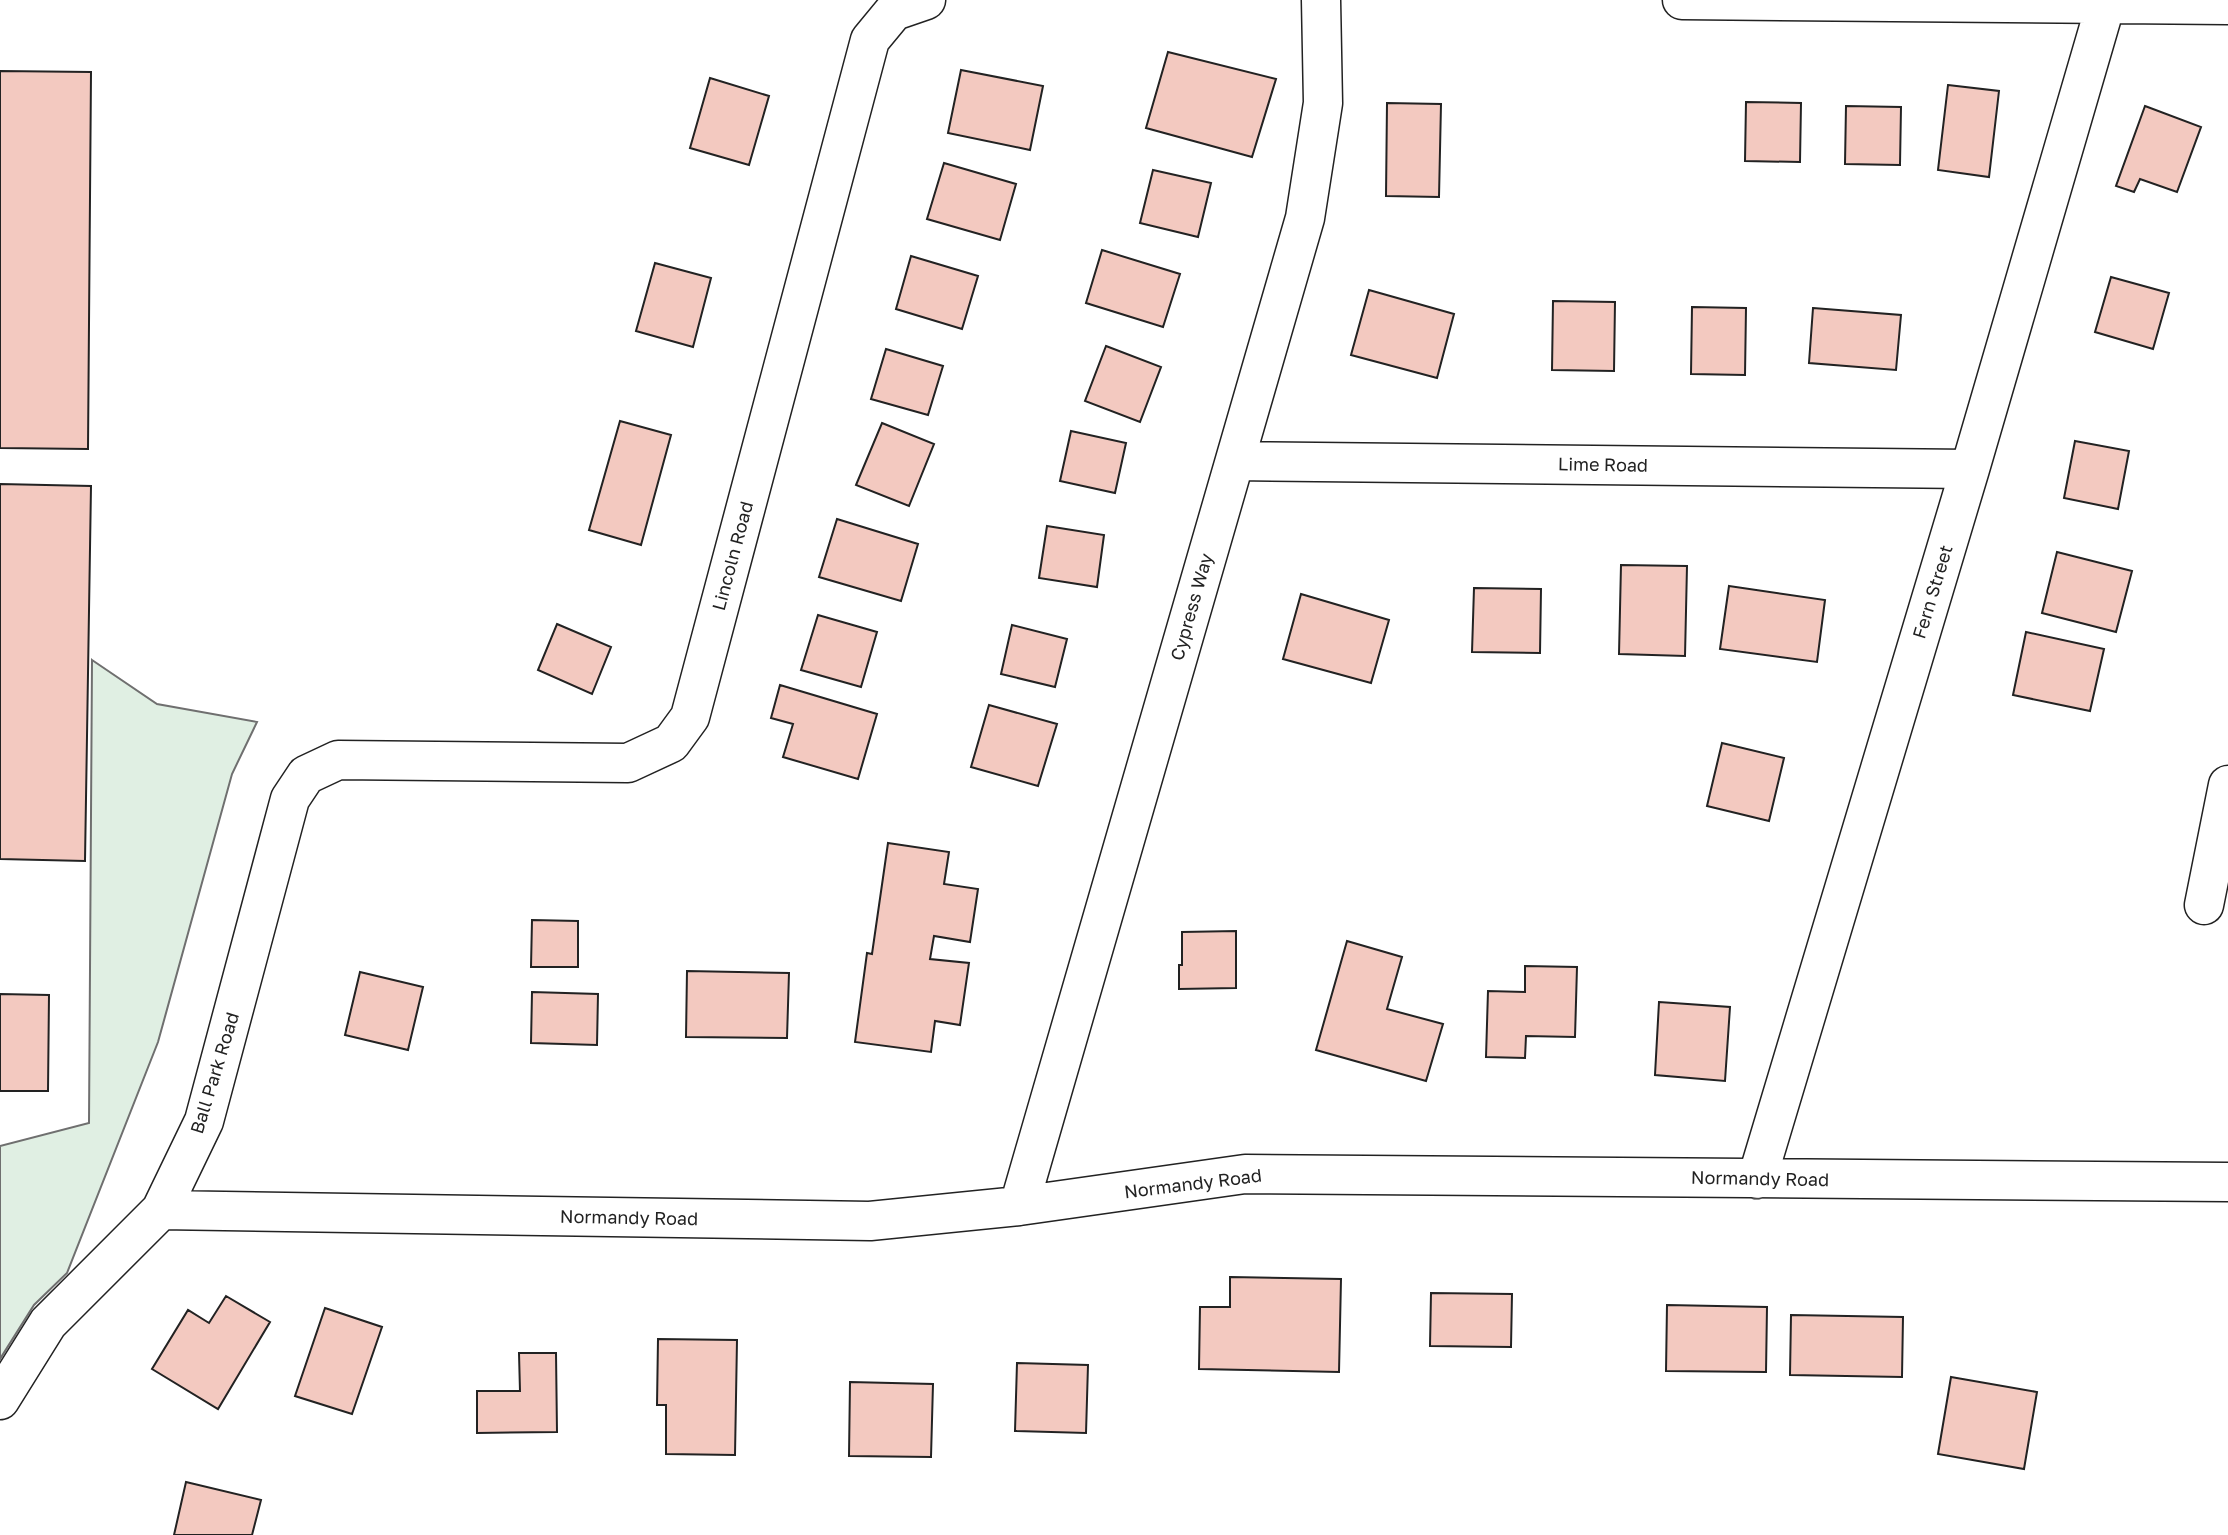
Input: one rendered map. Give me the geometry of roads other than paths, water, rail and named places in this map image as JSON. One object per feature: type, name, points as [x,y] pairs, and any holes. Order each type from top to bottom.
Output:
[{"type":"street","name":"Cypress Way","points":[[1019,1206],[1305,218],[1322,103],[1321,0]]},
{"type":"street","points":[[1682,0],[2228,5]]},
{"type":"street","name":"Fern Street","points":[[1756,1179],[1970,469],[2106,3]]},
{"type":"street","name":"Lincoln Road","points":[[306,775],[338,760],[628,763],[671,743],[690,717],[870,40],[910,6]]},
{"type":"street","name":"Lime Road","points":[[1235,461],[1970,469]]},
{"type":"street","name":"Ball Park Road","points":[[0,1399],[48,1323],[161,1210],[204,1121],[290,799],[306,775]]},
{"type":"street","points":[[2204,905],[2226,805]]},
{"type":"street","name":"Normandy Road","points":[[161,1210],[870,1221],[1019,1206],[1245,1174],[2228,1182]]}]
